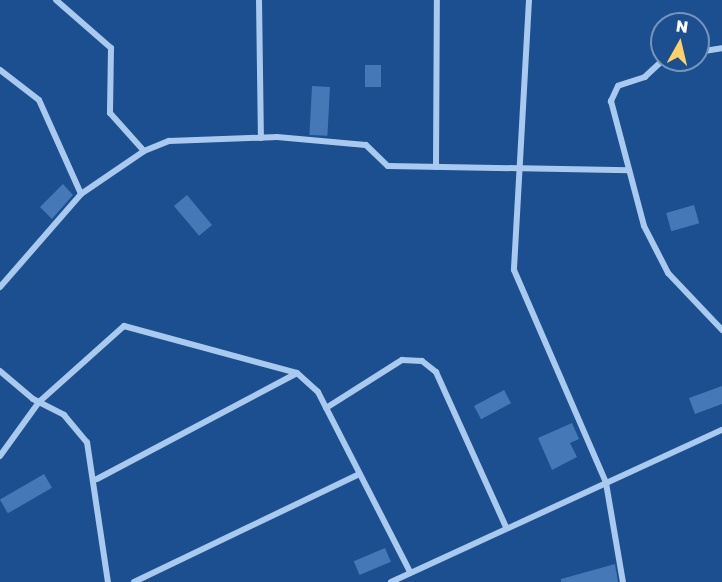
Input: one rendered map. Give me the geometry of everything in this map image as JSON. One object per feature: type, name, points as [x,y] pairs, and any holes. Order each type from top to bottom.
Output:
[{"type":"street","points":[[259,0],[261,138]]},
{"type":"street","points":[[436,167],[437,0]]},
{"type":"street","points":[[529,0],[514,270],[606,483],[622,582]]},
{"type":"street","points":[[58,1],[111,48],[111,113],[144,151]]},
{"type":"street","points":[[0,70],[39,100],[81,194]]},
{"type":"street","points":[[650,72],[645,77],[613,91],[629,170],[644,226],[668,273],[722,330]]},
{"type":"street","points":[[0,287],[81,194],[144,151],[182,139],[261,138],[366,145],[388,166],[629,170]]},
{"type":"street","points":[[0,456],[39,402],[124,326],[297,373],[326,408],[410,572]]},
{"type":"street","points":[[326,408],[402,360],[422,361],[436,372],[506,527]]},
{"type":"street","points":[[0,371],[39,402],[77,427],[87,442],[97,479],[108,582]]},
{"type":"street","points":[[97,479],[297,373]]},
{"type":"street","points":[[391,582],[506,527],[722,430]]},
{"type":"street","points":[[134,582],[359,474]]},
{"type":"building","points":[[365,65],[381,65],[381,87],[365,87]]},
{"type":"building","points":[[312,86],[330,87],[327,136],[309,135]]},
{"type":"building","points":[[63,184],[73,195],[52,219],[40,207]]},
{"type":"building","points":[[187,195],[212,225],[199,236],[174,206]]},
{"type":"building","points":[[694,205],[699,223],[671,231],[666,213]]},
{"type":"building","points":[[722,386],[722,404],[695,414],[689,398]]},
{"type":"building","points":[[504,390],[511,403],[481,419],[474,406]]},
{"type":"building","points":[[572,423],[579,439],[570,443],[577,457],[552,470],[538,438]]},
{"type":"building","points":[[44,474],[52,488],[8,513],[0,499]]},
{"type":"building","points":[[385,548],[391,562],[360,575],[354,561]]},
{"type":"building","points":[[615,564],[618,582],[561,582],[561,579]]}]
